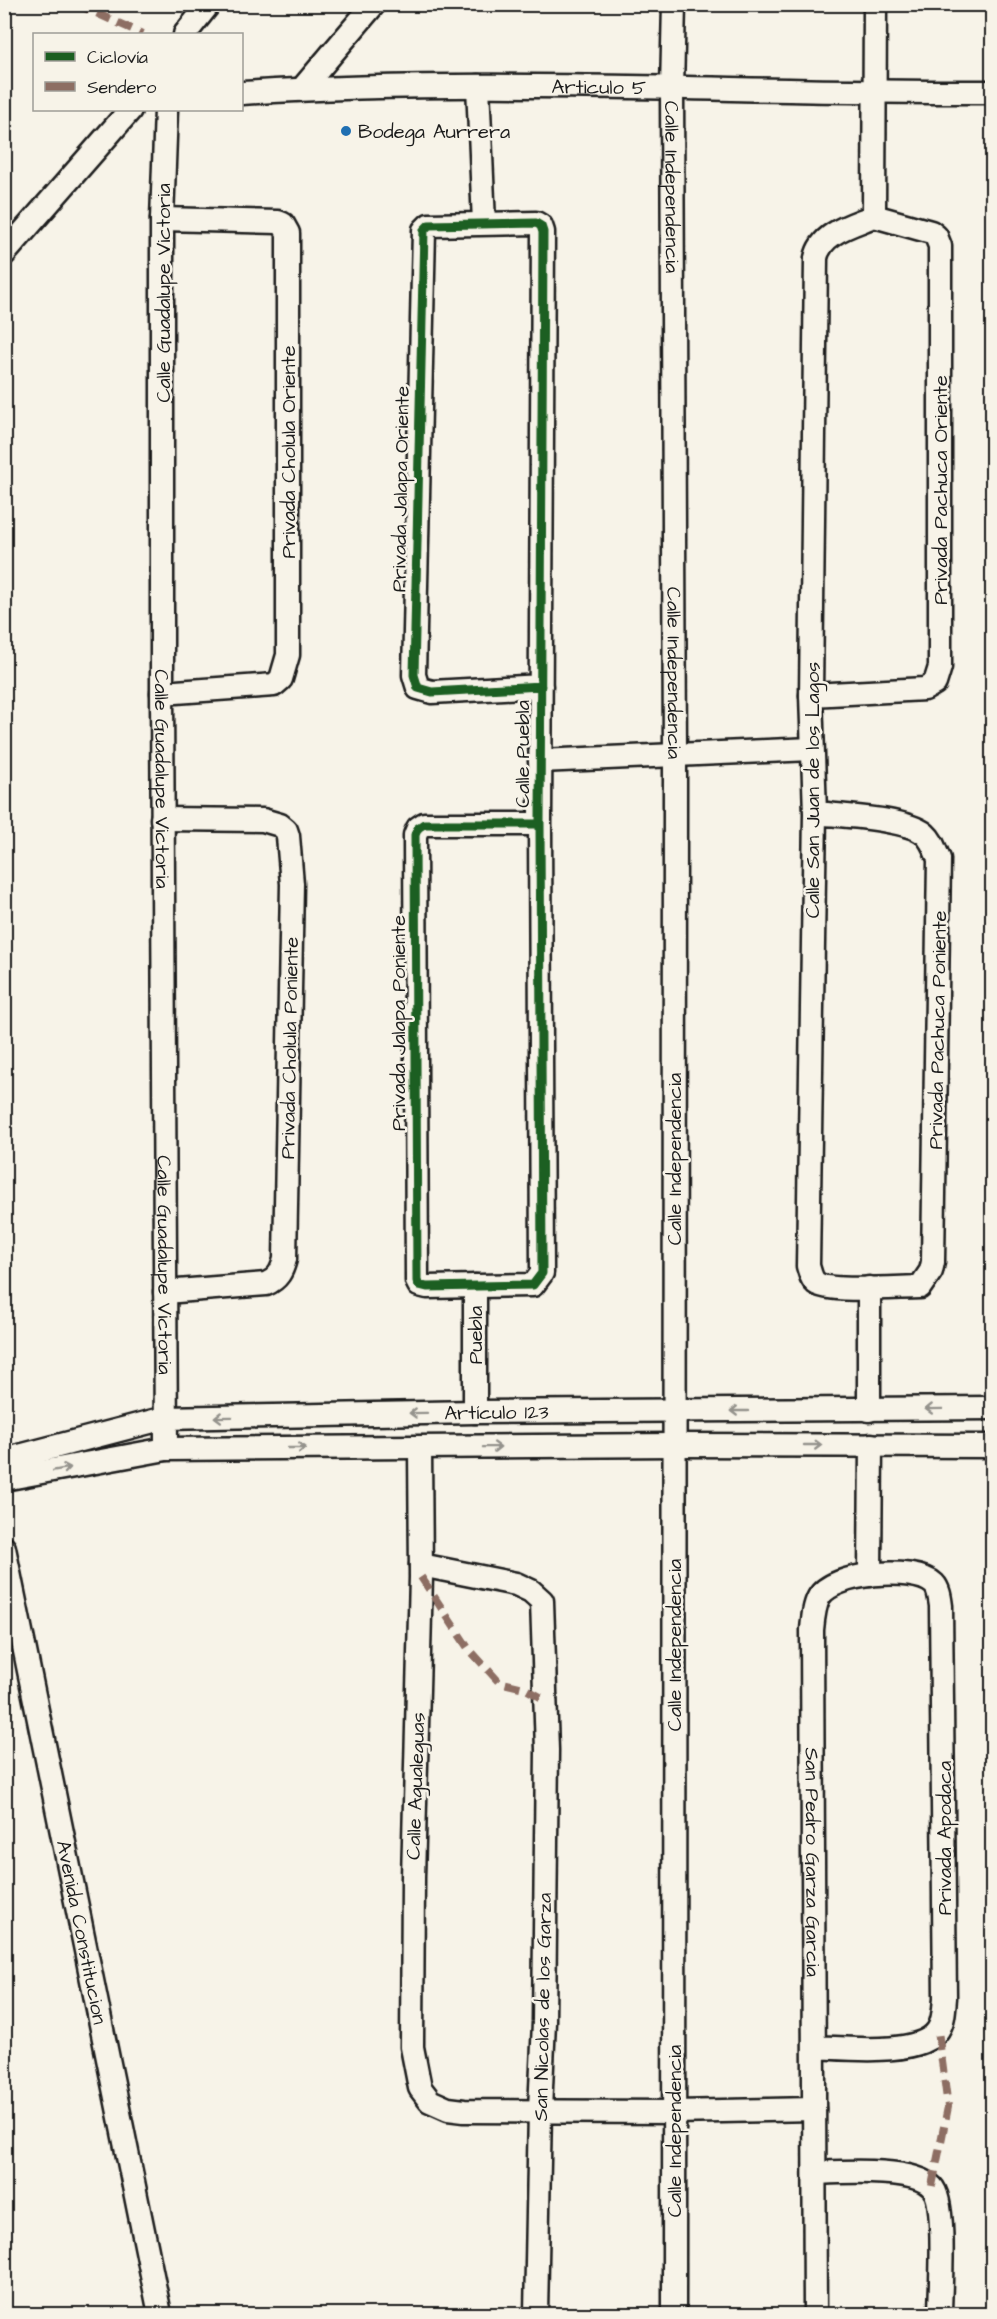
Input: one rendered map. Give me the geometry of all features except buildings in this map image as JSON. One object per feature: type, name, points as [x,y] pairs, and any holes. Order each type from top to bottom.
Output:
[{"type":"street","points":[[186,33],[209,4]]},
{"type":"street","points":[[302,89],[374,4]]},
{"type":"street","name":"Calle Independencia","points":[[674,4],[672,88],[675,755],[674,2314]]},
{"type":"street","points":[[874,216],[875,4]]},
{"type":"street","points":[[478,86],[484,223]]},
{"type":"street","name":"Articulo 5","points":[[243,93],[302,89],[478,86],[876,93],[993,92]]},
{"type":"street","points":[[4,254],[129,111]]},
{"type":"street","name":"Calle Guadalupe Victoria","points":[[166,111],[162,219],[162,819],[166,1449]]},
{"type":"street","name":"Calle San Juan de los Lagos","points":[[869,1288],[817,1284],[811,1278],[808,1266],[815,813],[811,695],[816,258],[822,242],[828,237],[874,216]]},
{"type":"street","name":"Privada Pachuca Oriente","points":[[811,695],[925,689],[935,683],[940,667],[940,246],[936,236],[931,232],[874,216]]},
{"type":"street","name":"Privada Cholula Oriente","points":[[162,219],[278,222],[283,224],[288,233],[288,656],[281,679],[274,685],[162,693]]},
{"type":"street","name":"Calle Puebla","points":[[484,223],[536,223],[541,226],[543,244],[540,686],[542,1273],[538,1281]]},
{"type":"street","name":"Privada Jalapa Oriente","points":[[484,223],[429,225],[424,230],[414,675],[418,688],[432,692],[540,686]]},
{"type":"street","points":[[540,761],[812,749]]},
{"type":"street","name":"Privada Pachuca Poniente","points":[[815,813],[885,821],[907,826],[924,834],[933,845],[939,859],[932,1271],[920,1287],[869,1288]]},
{"type":"street","name":"Privada Cholula Poniente","points":[[162,819],[263,820],[280,825],[286,830],[288,836],[292,884],[285,1260],[273,1281],[266,1284],[165,1292]]},
{"type":"street","name":"Privada Jalapa Poniente","points":[[475,1286],[427,1287],[419,1285],[417,1281],[415,835],[418,828],[424,824],[540,824]]},
{"type":"street","name":"Puebla","points":[[475,1412],[475,1286],[533,1285],[538,1281]]},
{"type":"street","points":[[869,1288],[869,1410]]},
{"type":"street","name":"Artículo 123","points":[[4,1460],[165,1418],[475,1412],[993,1408]]},
{"type":"street","name":"Artículo 123","points":[[4,1479],[166,1449],[674,1445],[993,1446]]},
{"type":"street","points":[[870,1575],[871,1445]]},
{"type":"street","name":"Calle Agualeguas","points":[[420,1448],[421,1565],[413,1878],[412,2047],[420,2088],[430,2101],[448,2109],[464,2111],[540,2110]]},
{"type":"street","name":"Avenida Constitucion","points":[[4,1548],[160,2314]]},
{"type":"street","name":"San Nicolas de los Garza","points":[[421,1565],[516,1584],[531,1590],[542,1601],[546,1700],[544,2022],[536,2314]]},
{"type":"street","name":"Privada Apodaca","points":[[814,2047],[903,2047],[924,2041],[938,2031],[945,1998],[943,1693],[939,1593],[934,1583],[922,1578],[902,1574],[870,1575]]},
{"type":"street","name":"San Pedro Garza Garcia","points":[[815,2314],[812,1629],[819,1596],[841,1581],[870,1575]]},
{"type":"street","points":[[540,2110],[674,2112],[814,2109]]},
{"type":"street","points":[[815,2173],[866,2172],[902,2175],[932,2186],[938,2197],[941,2221],[940,2314]]},
{"type":"marked path","points":[[76,4],[141,33]]},
{"type":"marked path","points":[[421,1577],[468,1648],[499,1682],[524,1688],[546,1700]]},
{"type":"marked path","points":[[932,2186],[948,2107],[938,2031]]},
{"type":"cycle path","points":[[540,824],[424,824],[418,828],[415,835],[417,1281],[419,1285],[427,1287],[533,1285],[542,1273],[540,824],[543,232],[541,226],[536,223],[429,225],[424,230],[414,675],[418,688],[432,692],[541,686]]},
{"type":"place","name":"Bodega Aurrera","points":[[346,131]]}]
